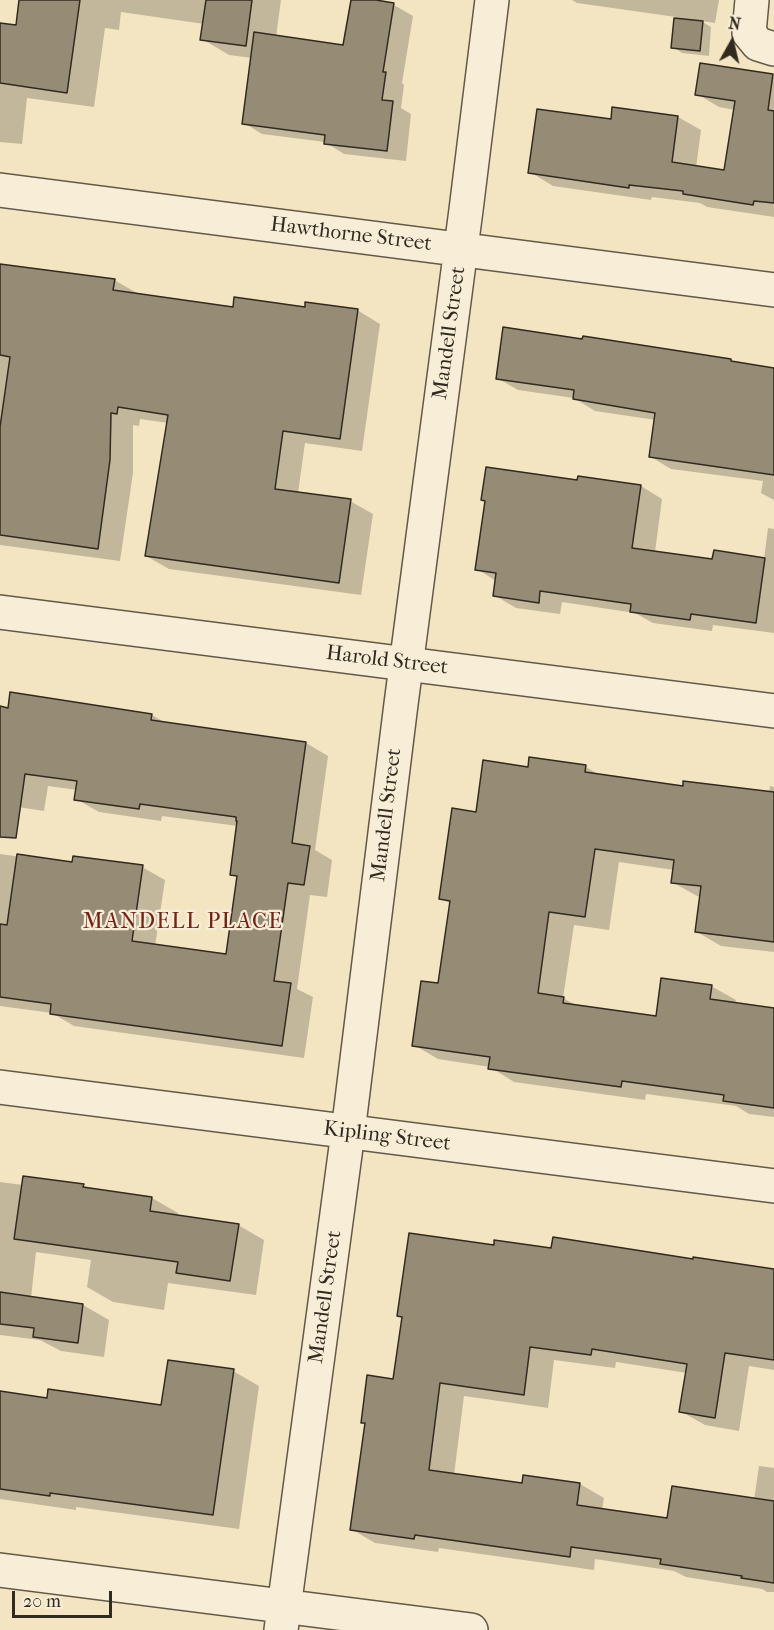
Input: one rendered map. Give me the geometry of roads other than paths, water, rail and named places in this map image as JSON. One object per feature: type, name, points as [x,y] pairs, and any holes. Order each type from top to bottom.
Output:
[{"type":"street","name":"Mandell Street","points":[[283,1618],[348,1132],[492,0]]},
{"type":"street","points":[[752,0],[749,33],[758,44],[774,49]]},
{"type":"street","name":"Hawthorne Street","points":[[0,190],[774,290]]},
{"type":"street","name":"Harold Street","points":[[0,612],[774,711]]},
{"type":"street","name":"Kipling Street","points":[[0,1087],[774,1186]]},
{"type":"street","points":[[0,1570],[283,1618],[471,1630]]},
{"type":"district","name":"MANDELL PLACE","points":[[183,923]]}]
